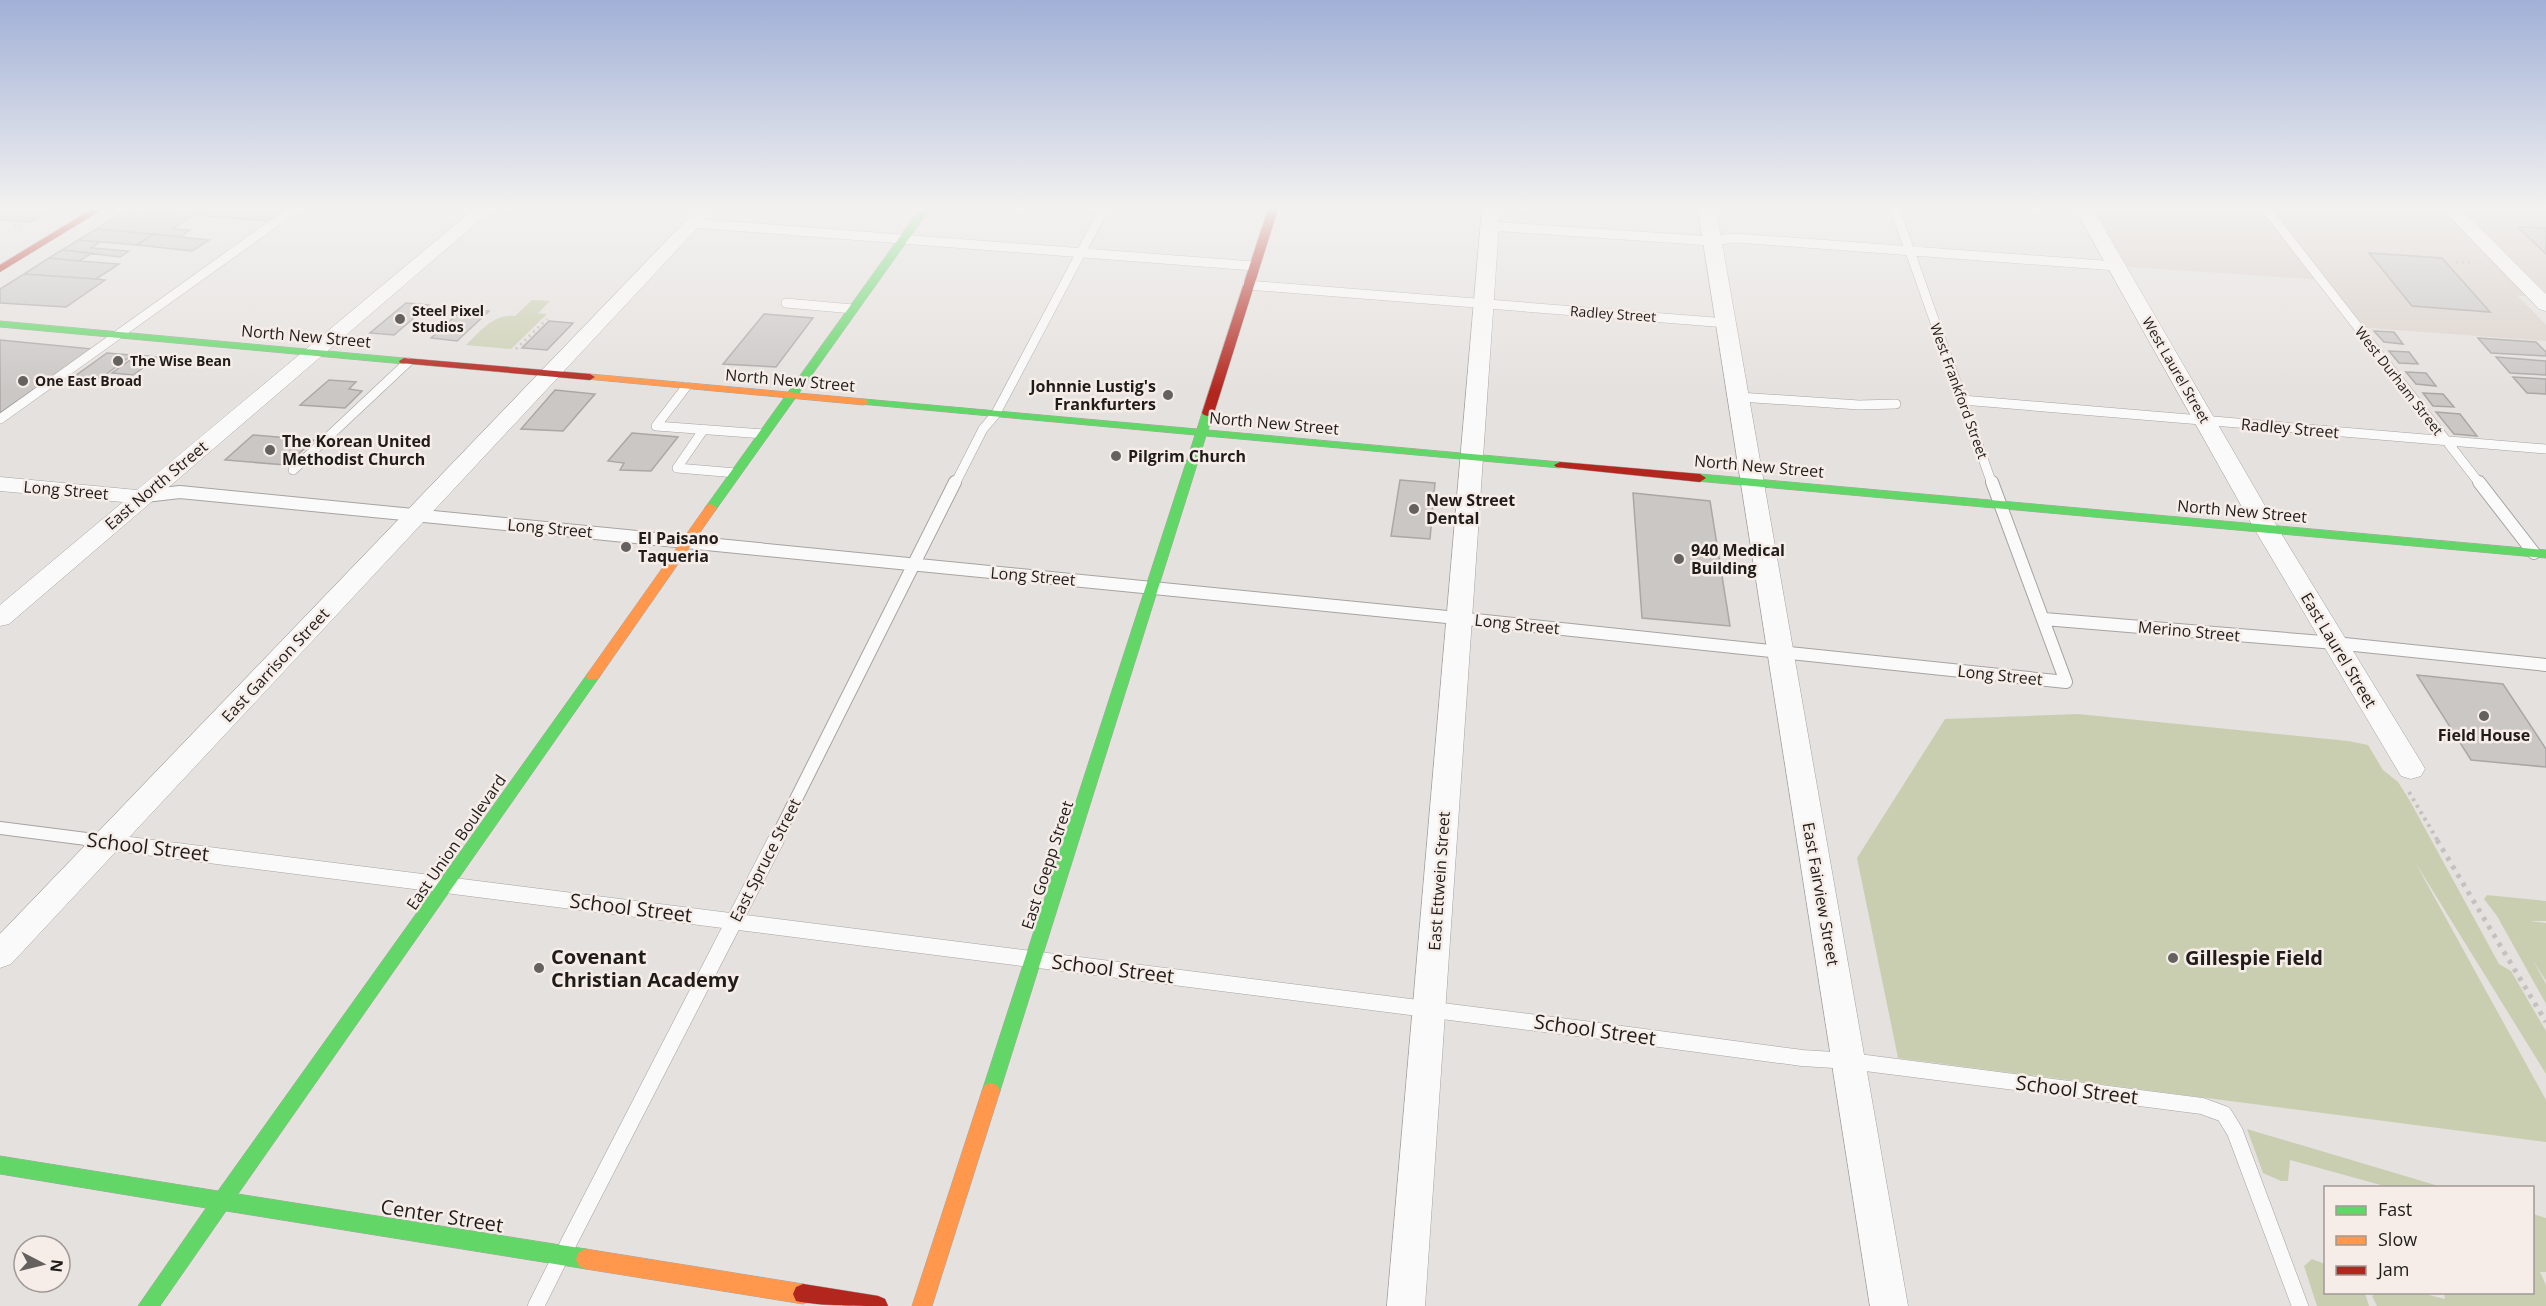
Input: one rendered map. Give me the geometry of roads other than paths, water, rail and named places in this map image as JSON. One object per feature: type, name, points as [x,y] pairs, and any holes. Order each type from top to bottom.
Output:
[{"type":"main road","name":"East Union Boulevard","points":[[148,1306],[790,396],[881,270]]},
{"type":"main road","name":"East Goepp Street","points":[[922,1306],[1253,270]]},
{"type":"main road","name":"North New Street","points":[[0,324],[1200,434],[1470,456],[2540,553]]},
{"type":"main road","name":"Center Street","points":[[0,1165],[878,1306]]},
{"type":"street","name":"East North Street","points":[[0,618],[140,497],[411,270]]},
{"type":"street","name":"East Garrison Street","points":[[0,955],[647,270]]},
{"type":"street","name":"East Ettwein Street","points":[[1406,1306],[1431,1008],[1457,618],[1486,270]]},
{"type":"street","name":"East Fairview Street","points":[[1717,270],[1890,1306]]},
{"type":"street","name":"West Laurel Street","points":[[2118,270],[2267,530]]},
{"type":"street","points":[[2513,270],[2542,298]]},
{"type":"street","name":"Long Street","points":[[0,484],[140,497]]},
{"type":"street","name":"East Laurel Street","points":[[2267,530],[2411,769]]},
{"type":"lane","points":[[0,419],[209,270]]},
{"type":"lane","name":"East Spruce Street","points":[[536,1306],[836,722],[983,429],[995,415],[1072,270]]},
{"type":"lane","name":"West Frankford Street","points":[[1916,270],[2066,682]]},
{"type":"lane","name":"West Durham Street","points":[[2313,270],[2446,441],[2540,553]]},
{"type":"lane","name":"Radley Street","points":[[1247,285],[1727,323]]},
{"type":"lane","points":[[786,303],[853,309]]},
{"type":"lane","points":[[292,470],[408,362]]},
{"type":"lane","points":[[686,387],[656,426],[764,434]]},
{"type":"lane","points":[[1739,397],[1859,405],[1896,404]]},
{"type":"lane","name":"Radley Street","points":[[1962,400],[2546,449]]},
{"type":"lane","points":[[704,429],[677,468],[736,473]]},
{"type":"lane","name":"Long Street","points":[[140,497],[180,492],[1153,587],[2066,682]]},
{"type":"lane","name":"Merino Street","points":[[2044,620],[2335,644]]},
{"type":"lane","points":[[2335,644],[2546,665]]},
{"type":"lane","name":"School Street","points":[[0,828],[1034,960],[1431,1008],[1802,1058],[1850,1061],[2202,1106],[2224,1114],[2235,1132],[2300,1306]]},
{"type":"place","name":"Steel Pixel Studios","points":[[400,319]]},
{"type":"place","name":"The Wise Bean","points":[[118,361]]},
{"type":"place","name":"One East Broad","points":[[23,381]]},
{"type":"place","name":"Johnnie Lustig's Frankfurters","points":[[1168,395]]},
{"type":"place","name":"The Korean United Methodist Church","points":[[270,450]]},
{"type":"place","name":"Pilgrim Church","points":[[1116,456]]},
{"type":"place","name":"New Street Dental","points":[[1414,509]]},
{"type":"place","name":"El Paisano Taqueria","points":[[626,547]]},
{"type":"place","name":"940 Medical Building","points":[[1679,559]]},
{"type":"place","name":"Field House","points":[[2484,716]]},
{"type":"place","name":"Gillespie Field","points":[[2173,958]]},
{"type":"place","name":"Covenant Christian Academy","points":[[539,968]]}]
